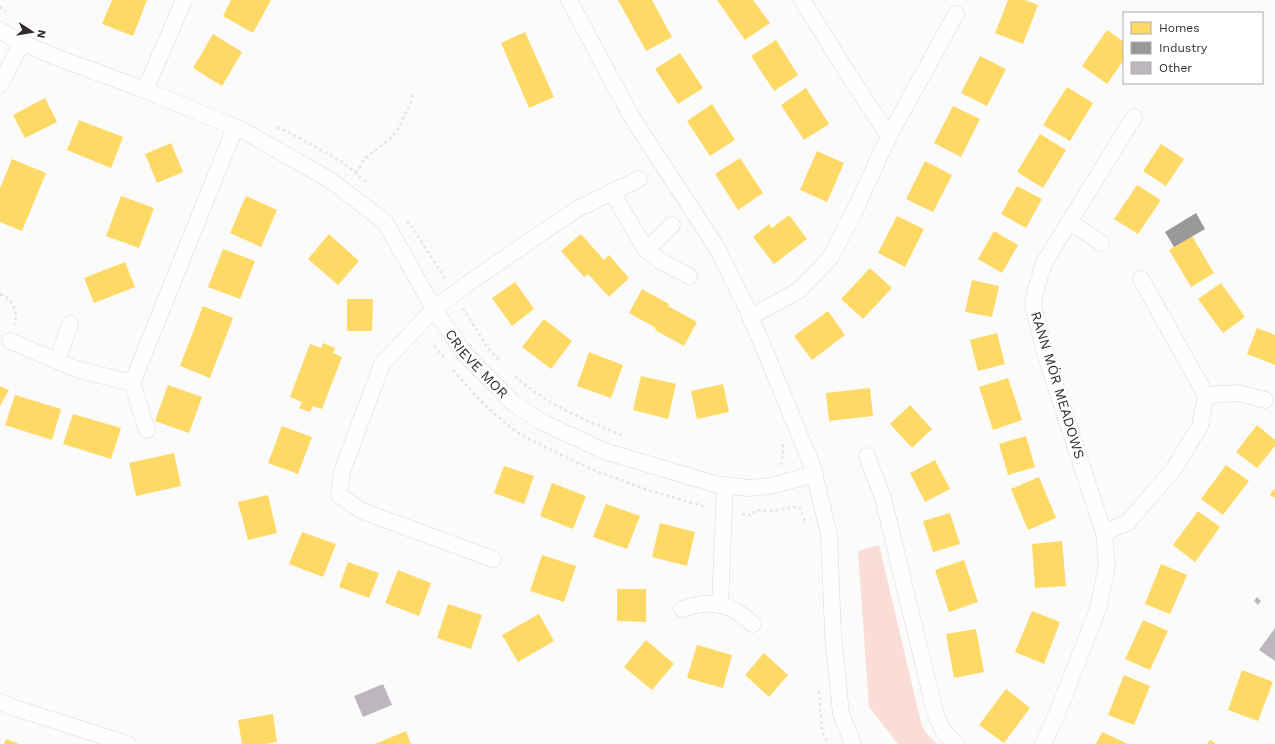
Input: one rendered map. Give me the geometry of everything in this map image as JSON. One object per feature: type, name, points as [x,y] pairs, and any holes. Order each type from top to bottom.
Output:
[{"type":"street","points":[[145,90],[184,0]]},
{"type":"street","points":[[569,0],[631,116],[717,248],[750,317],[815,474],[828,535],[841,714],[853,744]]},
{"type":"street","points":[[802,0],[889,136]]},
{"type":"street","points":[[750,317],[798,292],[831,257],[854,212],[889,136],[956,14]]},
{"type":"street","name":"CRIEVE MOR","points":[[0,30],[53,56],[145,90],[235,128],[330,180],[385,222],[434,309],[464,353],[513,403],[540,421],[604,451],[724,486],[749,488],[770,486],[815,474]]},
{"type":"street","points":[[0,85],[22,42]]},
{"type":"street","name":"RANN MÓR MEADOWS","points":[[1043,744],[1057,714],[1098,609],[1107,566],[1104,533],[1047,360],[1033,306],[1035,292],[1044,263],[1134,117]]},
{"type":"street","points":[[147,430],[132,383],[235,128]]},
{"type":"street","points":[[493,558],[362,511],[339,495],[342,472],[382,364],[434,309],[467,284],[577,209],[639,179]]},
{"type":"street","points":[[612,192],[646,250],[662,262],[689,276]]},
{"type":"street","points":[[1070,222],[1101,242]]},
{"type":"street","points":[[646,250],[672,225]]},
{"type":"street","points":[[1104,533],[1128,522],[1173,470],[1200,426],[1206,395],[1141,279]]},
{"type":"street","points":[[57,361],[70,324]]},
{"type":"street","points":[[10,341],[76,369],[132,383]]},
{"type":"street","points":[[1206,395],[1238,393],[1265,400]]},
{"type":"street","points":[[867,456],[884,498],[936,716],[944,732],[956,744]]},
{"type":"street","points":[[720,605],[724,486]]},
{"type":"street","points":[[682,609],[694,605],[720,605],[739,612],[753,624]]},
{"type":"street","points":[[0,702],[95,739],[128,744]]},
{"type":"path","points":[[356,173],[365,158],[390,139],[398,129],[411,102],[412,94]]},
{"type":"path","points":[[0,294],[6,296],[16,311],[16,319],[10,341]]},
{"type":"path","points":[[820,718],[822,731],[828,744]]},
{"type":"shaded area","points":[[879,545],[921,723],[926,733],[937,744],[898,744],[869,707],[858,551]]},
{"type":"building: Homes","points":[[112,0],[147,0],[133,36],[102,24]]},
{"type":"building: Homes","points":[[231,0],[271,0],[253,33],[223,16]]},
{"type":"building: Homes","points":[[618,0],[652,0],[672,37],[646,51]]},
{"type":"building: Homes","points":[[717,0],[753,0],[770,23],[745,40]]},
{"type":"building: Homes","points":[[1008,0],[1025,0],[1038,5],[1023,44],[995,33]]},
{"type":"building: Homes","points":[[1107,30],[1123,41],[1123,61],[1107,84],[1082,66]]},
{"type":"building: Homes","points":[[525,32],[554,97],[529,108],[501,43]]},
{"type":"building: Homes","points":[[213,34],[242,52],[222,86],[193,68]]},
{"type":"building: Homes","points":[[776,40],[798,75],[774,91],[751,56]]},
{"type":"building: Homes","points":[[680,53],[703,88],[678,104],[655,69]]},
{"type":"building: Homes","points":[[980,56],[1006,69],[987,106],[961,93]]},
{"type":"building: Homes","points":[[1067,87],[1093,103],[1070,141],[1043,125]]},
{"type":"building: Homes","points":[[806,88],[829,124],[804,140],[781,105]]},
{"type":"building: Homes","points":[[45,98],[57,122],[25,138],[13,115]]},
{"type":"building: Homes","points":[[712,104],[735,140],[710,156],[687,121]]},
{"type":"building: Homes","points":[[953,106],[980,119],[961,157],[934,143]]},
{"type":"building: Homes","points":[[79,120],[123,137],[111,168],[67,150]]},
{"type":"building: Homes","points":[[1040,134],[1066,150],[1043,188],[1017,172]]},
{"type":"building: Homes","points":[[171,143],[183,172],[157,183],[145,154]]},
{"type":"building: Homes","points":[[1161,144],[1184,159],[1166,186],[1143,171]]},
{"type":"building: Homes","points":[[817,151],[844,163],[827,202],[800,190]]},
{"type":"building: Homes","points":[[740,158],[763,193],[738,210],[715,174]]},
{"type":"building: Homes","points":[[12,159],[46,173],[22,231],[0,222],[0,188]]},
{"type":"building: Homes","points":[[925,161],[952,175],[933,212],[906,199]]},
{"type":"building: Homes","points":[[1137,185],[1161,200],[1138,234],[1114,219]]},
{"type":"building: Homes","points":[[1017,186],[1042,199],[1026,228],[1001,214]]},
{"type":"building: Homes","points":[[121,196],[154,208],[139,248],[106,236]]},
{"type":"building: Homes","points":[[246,196],[277,210],[261,247],[230,233]]},
{"type":"building: Homes","points":[[789,215],[807,239],[774,264],[753,237],[769,224],[772,228]]},
{"type":"building: Homes","points":[[897,216],[924,229],[905,267],[878,253]]},
{"type":"building: Homes","points":[[994,231],[1018,245],[1002,273],[978,259]]},
{"type":"building: Homes","points":[[329,234],[359,261],[338,285],[308,259]]},
{"type":"building: Homes","points":[[581,234],[604,260],[609,255],[629,278],[609,297],[588,274],[584,277],[561,251]]},
{"type":"building: Homes","points":[[1192,236],[1214,273],[1191,287],[1169,250]]},
{"type":"building: Homes","points":[[223,249],[255,261],[240,299],[208,287]]},
{"type":"building: Homes","points":[[125,262],[135,287],[94,303],[84,278]]},
{"type":"building: Homes","points":[[870,268],[892,288],[863,319],[841,299]]},
{"type":"building: Homes","points":[[972,280],[999,286],[992,317],[965,312]]},
{"type":"building: Homes","points":[[515,282],[534,309],[512,326],[492,298]]},
{"type":"building: Homes","points":[[1221,283],[1245,317],[1223,333],[1198,299]]},
{"type":"building: Homes","points":[[642,289],[669,304],[668,306],[697,322],[684,346],[655,330],[656,328],[629,313]]},
{"type":"building: Homes","points":[[347,299],[373,299],[372,331],[347,331]]},
{"type":"building: Homes","points":[[203,306],[233,318],[210,378],[180,366]]},
{"type":"building: Homes","points":[[828,311],[845,335],[812,360],[794,336]]},
{"type":"building: Homes","points":[[544,319],[572,341],[551,369],[522,347]]},
{"type":"building: Homes","points":[[1257,328],[1275,335],[1275,365],[1247,354]]},
{"type":"building: Homes","points":[[997,333],[1005,364],[978,371],[970,340]]},
{"type":"building: Homes","points":[[323,343],[335,348],[333,353],[342,357],[322,409],[313,406],[310,412],[299,408],[302,402],[290,397],[310,344],[321,348]]},
{"type":"building: Homes","points":[[589,352],[623,365],[611,398],[577,386]]},
{"type":"building: Homes","points":[[641,376],[676,384],[668,419],[633,410]]},
{"type":"building: Homes","points":[[1008,378],[1022,420],[993,430],[979,387]]},
{"type":"building: Homes","points":[[723,384],[729,412],[697,419],[691,391]]},
{"type":"building: Homes","points":[[168,385],[202,397],[189,433],[155,421]]},
{"type":"building: Homes","points":[[0,386],[9,390],[0,406]]},
{"type":"building: Homes","points":[[870,388],[873,416],[829,421],[826,393]]},
{"type":"building: Homes","points":[[15,395],[61,409],[52,440],[5,425]]},
{"type":"building: Homes","points":[[910,405],[932,429],[912,448],[890,424]]},
{"type":"building: Homes","points":[[73,414],[121,428],[111,459],[63,444]]},
{"type":"building: Homes","points":[[1257,425],[1275,440],[1275,446],[1257,468],[1236,452]]},
{"type":"building: Homes","points":[[282,426],[312,437],[298,474],[268,463]]},
{"type":"building: Homes","points":[[1026,436],[1035,467],[1008,475],[999,444]]},
{"type":"building: Homes","points":[[174,453],[181,486],[136,496],[129,463]]},
{"type":"building: Homes","points":[[935,460],[950,489],[925,502],[910,473]]},
{"type":"building: Homes","points":[[1226,465],[1249,481],[1223,515],[1201,499]]},
{"type":"building: Homes","points":[[504,466],[534,476],[524,504],[494,493]]},
{"type":"building: Homes","points":[[1039,477],[1056,518],[1028,530],[1011,489]]},
{"type":"building: Homes","points":[[552,483],[586,496],[573,529],[540,516]]},
{"type":"building: Homes","points":[[1274,489],[1275,490],[1275,498],[1270,495]]},
{"type":"building: Homes","points":[[268,495],[277,533],[248,540],[238,502]]},
{"type":"building: Homes","points":[[606,504],[640,516],[627,549],[593,537]]},
{"type":"building: Homes","points":[[1198,511],[1220,527],[1195,562],[1173,545]]},
{"type":"building: Homes","points":[[950,513],[960,544],[933,552],[923,521]]},
{"type":"building: Homes","points":[[660,523],[695,532],[687,566],[652,557]]},
{"type":"building: Homes","points":[[302,532],[336,544],[323,577],[289,564]]},
{"type":"building: Homes","points":[[1062,541],[1066,586],[1035,588],[1032,544]]},
{"type":"building: Homes","points":[[542,555],[576,566],[564,602],[530,591]]},
{"type":"building: Homes","points":[[964,560],[978,602],[949,612],[935,570]]},
{"type":"building: Homes","points":[[348,562],[379,573],[369,598],[339,587]]},
{"type":"building: Homes","points":[[1161,564],[1187,575],[1170,614],[1145,604]]},
{"type":"building: Homes","points":[[398,570],[431,583],[419,616],[385,603]]},
{"type":"building: Homes","points":[[617,589],[646,589],[646,622],[617,621]]},
{"type":"building: Homes","points":[[448,604],[482,615],[471,649],[437,638]]},
{"type":"building: Homes","points":[[1032,611],[1060,622],[1044,664],[1015,652]]},
{"type":"building: Homes","points":[[539,614],[554,641],[518,662],[502,635]]},
{"type":"building: Homes","points":[[1143,620],[1168,631],[1150,670],[1125,659]]},
{"type":"building: Homes","points":[[976,629],[984,672],[954,678],[946,634]]},
{"type":"building: Homes","points":[[646,640],[674,664],[652,690],[624,667]]},
{"type":"building: Homes","points":[[697,645],[732,655],[723,688],[687,678]]},
{"type":"building: Homes","points":[[764,653],[788,675],[769,697],[745,675]]},
{"type":"building: Homes","points":[[1242,670],[1273,682],[1258,721],[1228,710]]},
{"type":"building: Homes","points":[[1124,675],[1150,686],[1134,725],[1108,715]]},
{"type":"building: Homes","points":[[1006,689],[1030,708],[1004,743],[979,725]]},
{"type":"building: Homes","points":[[273,714],[277,742],[265,744],[242,744],[238,720]]},
{"type":"building: Homes","points":[[406,731],[411,744],[375,744]]},
{"type":"building: Homes","points":[[1102,732],[1128,744],[1096,744]]},
{"type":"building: Homes","points":[[6,739],[19,744],[4,744]]},
{"type":"building: Homes","points":[[1210,740],[1216,744],[1207,744]]},
{"type":"building: Industry","points":[[1196,213],[1205,229],[1174,247],[1165,232]]},
{"type":"building: Other","points":[[1257,597],[1261,601],[1258,605],[1254,601]]},
{"type":"building: Other","points":[[1275,628],[1275,661],[1259,650]]},
{"type":"building: Other","points":[[383,684],[392,705],[363,717],[354,696]]}]
